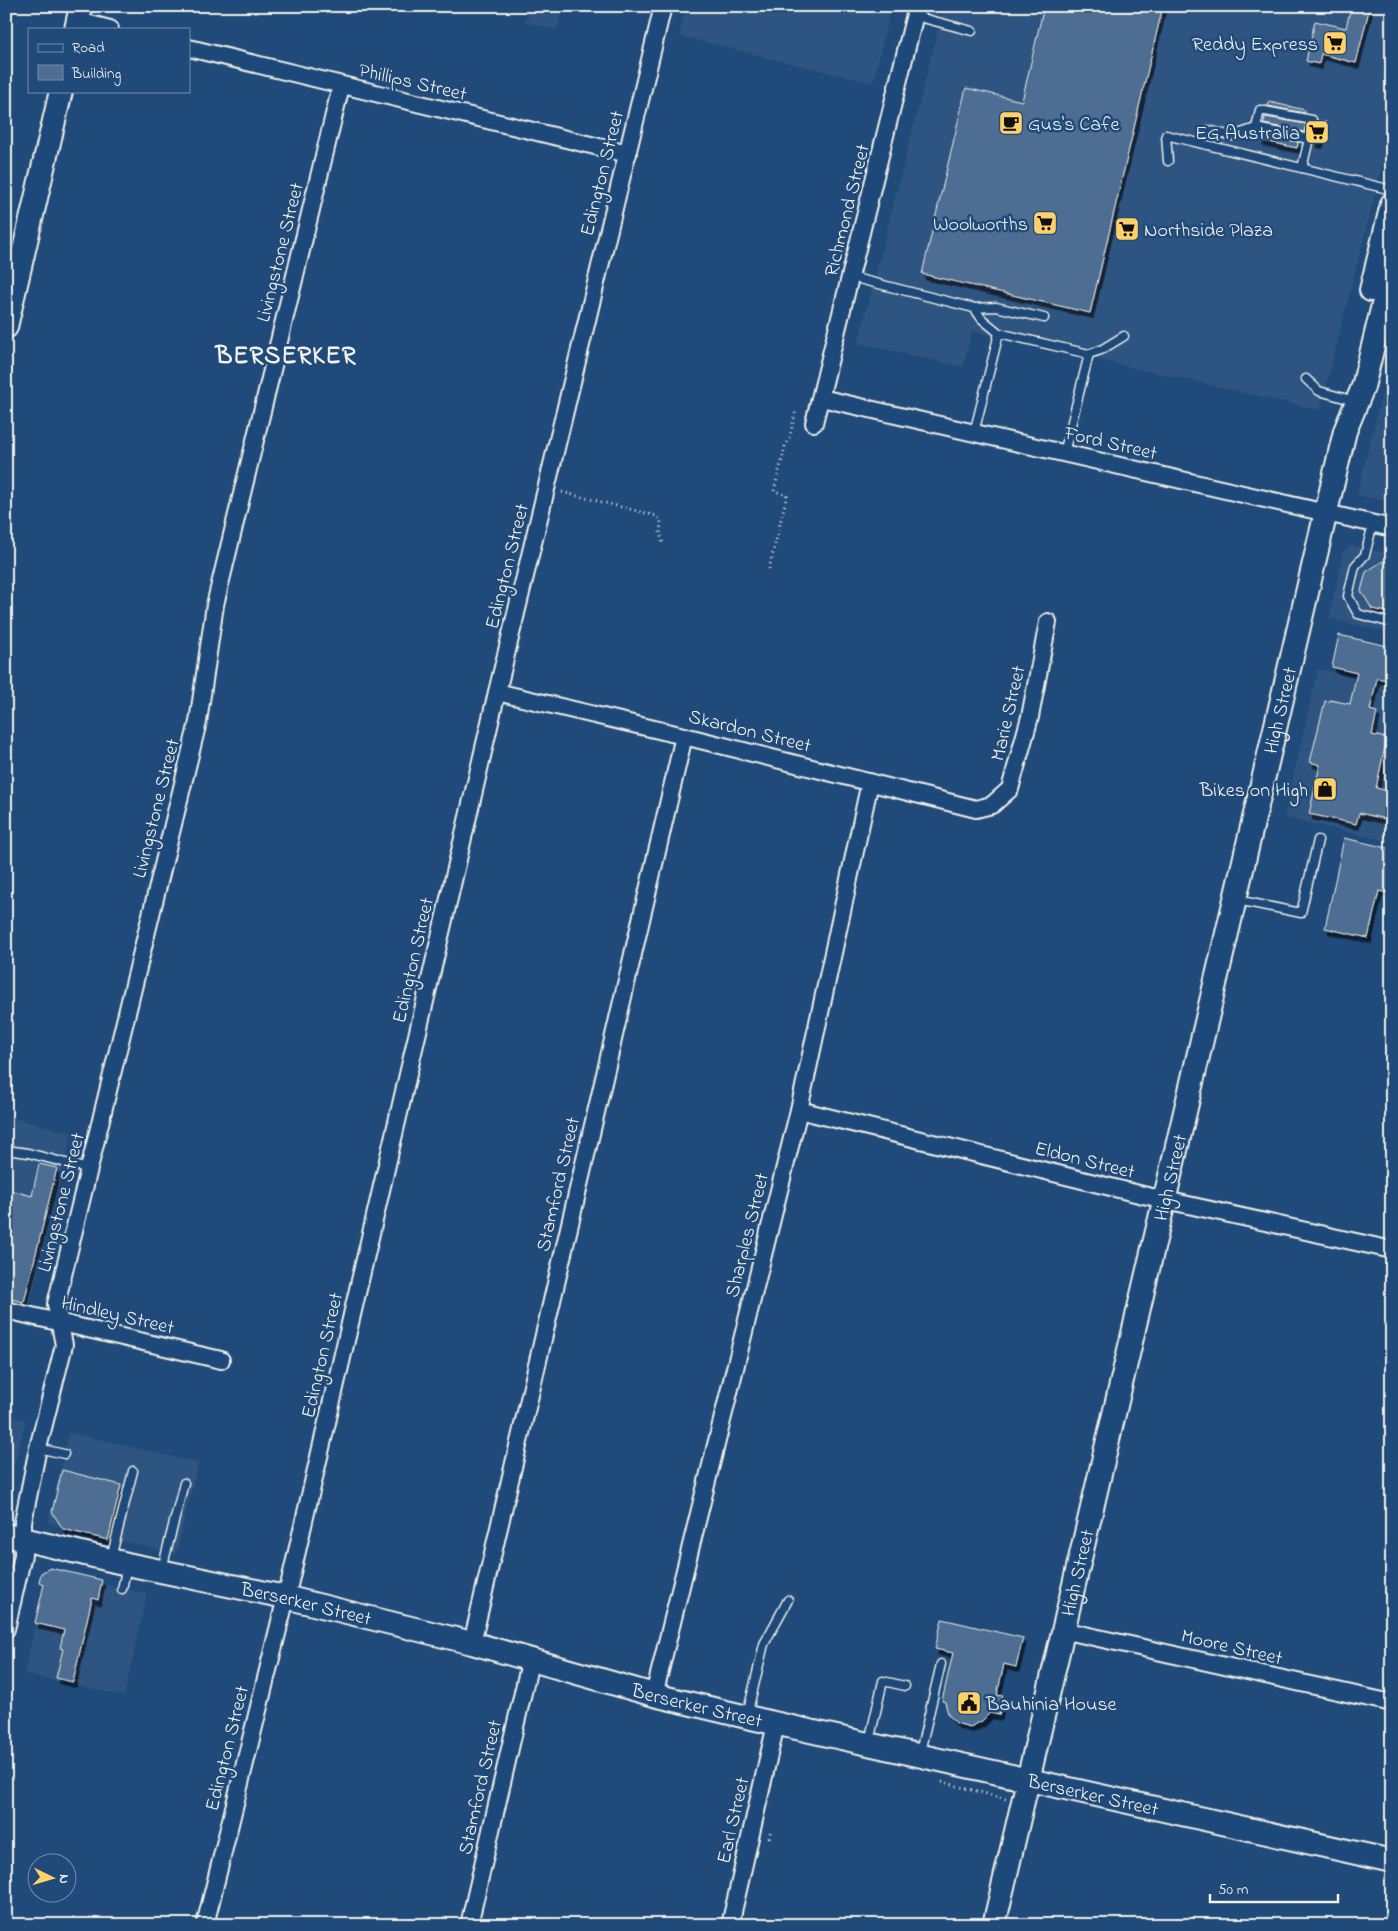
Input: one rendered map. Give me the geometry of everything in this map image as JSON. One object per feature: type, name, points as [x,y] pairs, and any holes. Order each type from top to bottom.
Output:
[{"type":"main road","points":[[6,327],[61,92]]},
{"type":"main road","name":"High Street","points":[[994,1925],[1062,1630],[1327,513],[1352,400],[1349,382],[1392,204]]},
{"type":"main road","name":"High Street","points":[[1352,400],[1363,388],[1392,268]]},
{"type":"main road","name":"Berserker Street","points":[[15,1537],[119,1562],[285,1596],[472,1642],[654,1695],[776,1724],[1392,1861]]},
{"type":"street","name":"Edington Street","points":[[205,1925],[285,1596],[497,692],[663,6]]},
{"type":"street","name":"Richmond Street","points":[[814,423],[852,277],[916,11]]},
{"type":"street","points":[[78,19],[107,28]]},
{"type":"street","name":"Phillips Street","points":[[190,48],[628,154]]},
{"type":"street","name":"Livingstone Street","points":[[6,1629],[23,1555],[15,1537],[23,1522],[38,1448],[64,1345],[56,1304],[198,722],[215,605],[340,86]]},
{"type":"street","name":"Ford Street","points":[[821,398],[1392,528]]},
{"type":"street","name":"Marie Street","points":[[992,805],[1010,789],[1030,717],[1048,622]]},
{"type":"street","name":"Skardon Street","points":[[497,692],[976,808],[992,805]]},
{"type":"street","name":"Stamford Street","points":[[472,1642],[684,736]]},
{"type":"street","name":"Sharples Street","points":[[654,1695],[799,1110],[870,782]]},
{"type":"street","name":"Eldon Street","points":[[799,1110],[1164,1200],[1392,1250]]},
{"type":"street","name":"Hindley Street","points":[[6,1310],[221,1360]]},
{"type":"street","name":"Moore Street","points":[[1062,1630],[1392,1703]]},
{"type":"street","name":"Stamford Street","points":[[469,1925],[531,1658]]},
{"type":"street","name":"Earl Street","points":[[730,1925],[776,1724]]},
{"type":"lane","points":[[916,11],[972,31]]},
{"type":"lane","points":[[1256,128],[1260,110],[1312,120],[1302,168]]},
{"type":"lane","points":[[1214,147],[1208,130],[1232,136],[1256,128],[1308,139]]},
{"type":"lane","points":[[1168,161],[1166,135],[1392,190]]},
{"type":"lane","points":[[852,277],[974,308],[996,307],[1044,318]]},
{"type":"lane","points":[[974,308],[982,319],[999,333],[1089,354],[1101,350],[1124,336]]},
{"type":"lane","points":[[974,433],[999,333]]},
{"type":"lane","points":[[1064,453],[1089,354]]},
{"type":"lane","points":[[1306,379],[1319,391],[1352,400]]},
{"type":"lane","points":[[1372,524],[1365,555],[1355,566],[1348,596],[1358,614],[1388,622]]},
{"type":"lane","points":[[1236,899],[1301,913],[1318,840]]},
{"type":"lane","points":[[6,1150],[28,1153],[89,1169]]},
{"type":"lane","points":[[38,1448],[64,1454]]},
{"type":"lane","points":[[122,1588],[119,1562],[133,1471]]},
{"type":"lane","points":[[161,1571],[184,1483]]},
{"type":"lane","points":[[747,1717],[764,1644],[788,1600]]},
{"type":"lane","points":[[919,1755],[941,1664]]},
{"type":"lane","points":[[868,1744],[882,1681],[905,1686]]},
{"type":"path","points":[[769,569],[787,495],[774,492],[796,410]]},
{"type":"path","points":[[546,488],[657,516],[661,521],[660,533],[663,544]]},
{"type":"shaded area","points":[[529,6],[563,6],[557,30],[525,22]]},
{"type":"shaded area","points":[[686,6],[891,6],[873,83],[679,36]]},
{"type":"shaded area","name":"Northside Plaza","points":[[944,6],[1392,6],[1392,127],[1320,410],[972,331],[963,367],[858,343]]},
{"type":"shaded area","points":[[1392,353],[1392,502],[1357,495]]},
{"type":"shaded area","points":[[1351,545],[1392,554],[1392,633],[1329,619],[1343,552]]},
{"type":"shaded area","points":[[1318,669],[1392,686],[1392,816],[1386,841],[1284,817]]},
{"type":"shaded area","points":[[6,1116],[72,1133],[30,1303],[6,1297]]},
{"type":"shaded area","points":[[6,1415],[26,1420],[6,1500]]},
{"type":"shaded area","points":[[69,1432],[198,1463],[176,1554],[48,1523]]},
{"type":"shaded area","points":[[47,1571],[147,1594],[124,1696],[24,1674]]},
{"type":"building","points":[[1044,6],[1163,6],[1090,313],[922,274],[966,88],[1022,101]]},
{"type":"building","name":"Reddy Express","points":[[1351,6],[1370,6],[1356,63],[1321,54],[1319,64],[1306,61],[1315,21],[1346,28]]},
{"type":"building","points":[[1269,102],[1305,110],[1305,113],[1268,106]]},
{"type":"building","points":[[1265,117],[1306,124],[1304,132],[1264,124]]},
{"type":"building","points":[[1318,121],[1326,122],[1320,143],[1314,142]]},
{"type":"building","points":[[1261,135],[1298,142],[1297,148],[1260,140]]},
{"type":"building","points":[[1383,561],[1392,563],[1392,613],[1372,609],[1361,591],[1366,572]]},
{"type":"building","points":[[1339,635],[1392,647],[1392,681],[1377,678],[1370,710],[1377,712],[1372,735],[1387,738],[1376,788],[1392,792],[1390,820],[1359,813],[1356,824],[1309,814],[1320,765],[1310,762],[1325,701],[1329,702],[1330,700],[1350,704],[1357,673],[1332,667]]},
{"type":"building","points":[[1344,838],[1392,849],[1392,894],[1379,891],[1368,938],[1325,928]]},
{"type":"building","points":[[39,1164],[57,1168],[24,1302],[6,1298],[6,1189],[32,1196]]},
{"type":"building","points":[[62,1470],[121,1485],[108,1540],[63,1529],[52,1512]]},
{"type":"building","points":[[50,1568],[102,1580],[98,1600],[92,1598],[73,1682],[56,1678],[63,1649],[60,1648],[64,1630],[35,1623],[44,1584],[39,1582],[41,1573]]},
{"type":"building","points":[[942,1619],[1023,1638],[1016,1667],[1004,1664],[997,1695],[1003,1696],[999,1715],[990,1713],[982,1721],[970,1727],[956,1723],[948,1714],[945,1702],[942,1701],[953,1653],[935,1649]]},
{"type":"place","name":"Reddy Express","points":[[1335,43]]},
{"type":"place","name":"Gus's Cafe","points":[[1011,123]]},
{"type":"place","name":"EG Australia","points":[[1317,132]]},
{"type":"place","name":"Woolworths","points":[[1045,223]]},
{"type":"place","name":"Northside Plaza","points":[[1127,229]]},
{"type":"place","name":"Bikes on High","points":[[1325,789]]},
{"type":"place","name":"Bauhinia House","points":[[969,1703]]},
{"type":"district","name":"BERSERKER","points":[[286,354]]}]
